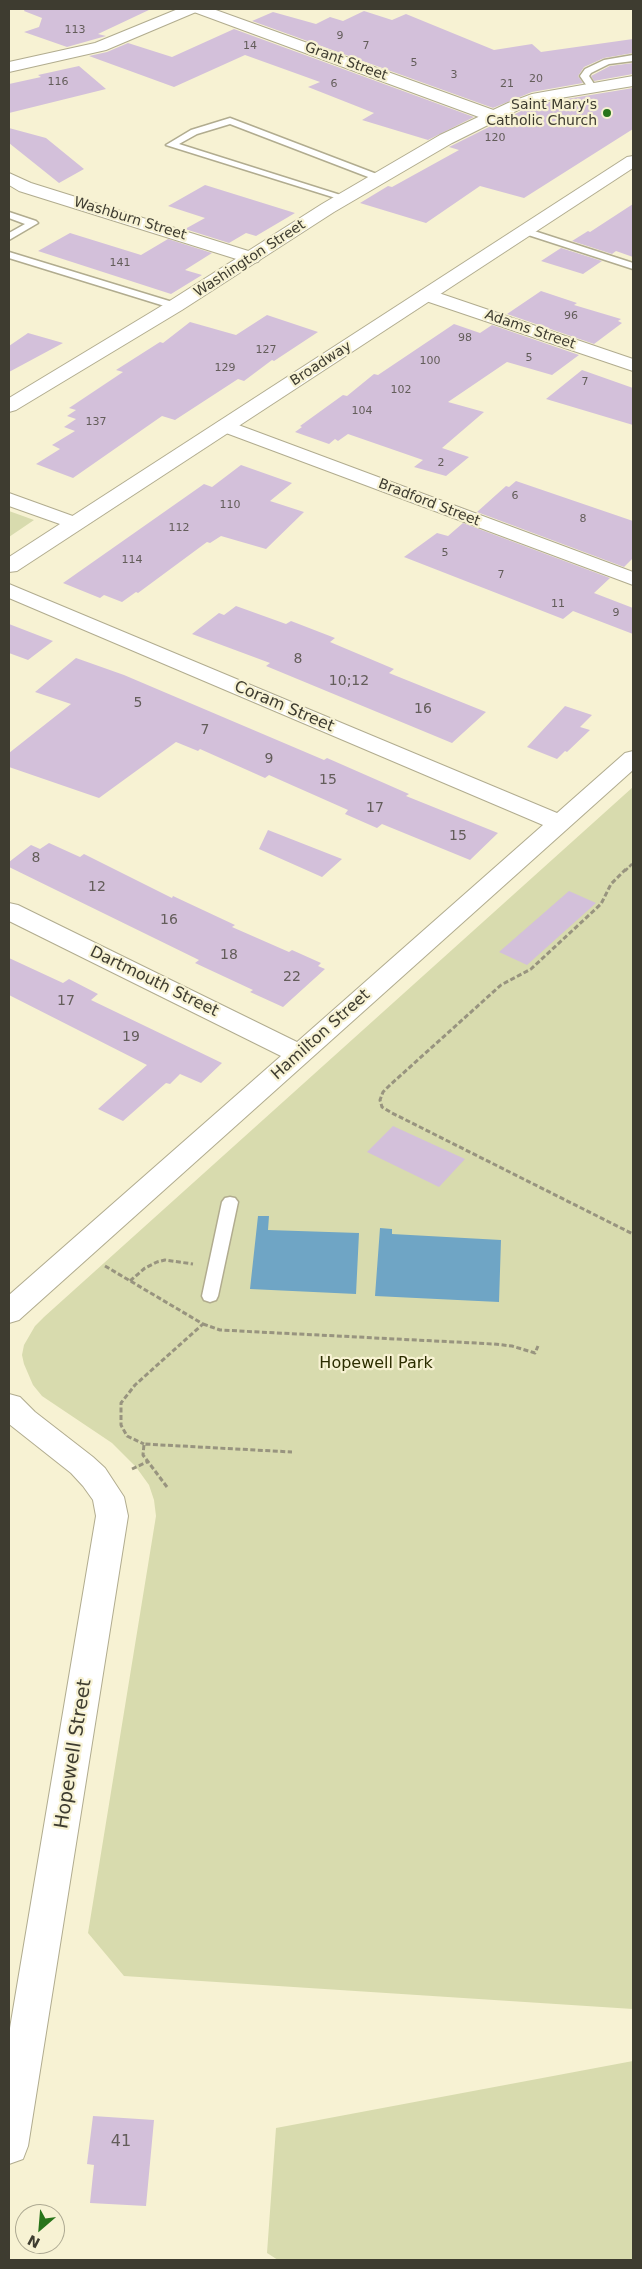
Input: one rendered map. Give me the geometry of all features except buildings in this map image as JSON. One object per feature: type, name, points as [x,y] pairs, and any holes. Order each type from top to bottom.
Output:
[{"type":"street","points":[[9,67],[100,47],[191,9]]},
{"type":"street","name":"Grant Street","points":[[199,9],[493,116]]},
{"type":"street","name":"Washington Street","points":[[9,406],[176,306],[345,198],[440,142],[493,116],[538,97],[633,81]]},
{"type":"street","name":"Broadway","points":[[9,566],[632,163]]},
{"type":"street","name":"Washburn Street","points":[[9,178],[25,187],[252,258]]},
{"type":"street","name":"Adams Street","points":[[427,295],[633,365]]},
{"type":"street","name":"Bradford Street","points":[[225,426],[633,579]]},
{"type":"street","points":[[9,499],[74,523]]},
{"type":"street","name":"Coram Street","points":[[9,590],[560,823]]},
{"type":"street","name":"Hamilton Street","points":[[9,1312],[633,758]]},
{"type":"street","name":"Dartmouth Street","points":[[9,911],[300,1054]]},
{"type":"street","name":"Hopewell Street","points":[[9,1405],[24,1420],[94,1476],[108,1497],[112,1516],[12,2107],[9,2146]]},
{"type":"lane","points":[[592,87],[584,76],[588,71],[607,62],[633,58]]},
{"type":"lane","points":[[345,198],[171,144],[194,132],[230,121],[379,178]]},
{"type":"lane","points":[[9,215],[33,223],[9,237]]},
{"type":"lane","points":[[525,232],[633,266]]},
{"type":"lane","points":[[9,255],[176,306]]},
{"type":"lane","points":[[210,1296],[230,1202]]},
{"type":"path","points":[[633,863],[611,884],[601,904],[531,969],[500,985],[390,1084],[383,1092],[380,1100],[382,1107],[392,1113],[633,1234]]},
{"type":"path","points":[[130,1281],[150,1264],[165,1260],[217,1266]]},
{"type":"path","points":[[98,1262],[203,1324],[220,1330],[494,1344],[512,1346],[535,1353],[538,1346]]},
{"type":"path","points":[[203,1324],[134,1385],[121,1403],[121,1425],[127,1436],[136,1442],[144,1444],[292,1452]]},
{"type":"path","points":[[144,1444],[142,1453],[167,1487]]},
{"type":"path","points":[[132,1469],[147,1462]]},
{"type":"green space","points":[[9,511],[34,520],[9,537]]},
{"type":"green space","name":"Hopewell Park","points":[[633,787],[633,2009],[124,1976],[88,1933],[156,1516],[154,1500],[149,1485],[136,1467],[112,1443],[42,1396],[33,1385],[24,1364],[22,1355],[24,1345],[35,1326],[44,1317]]},
{"type":"green space","points":[[633,2061],[633,2260],[278,2260],[267,2253],[276,2128]]},
{"type":"water","points":[[258,1216],[269,1216],[268,1230],[359,1233],[356,1294],[250,1289]]},
{"type":"water","points":[[380,1228],[392,1229],[392,1234],[501,1240],[499,1302],[375,1296]]},
{"type":"place","name":"Saint Mary's Catholic Church","points":[[607,113]]}]
